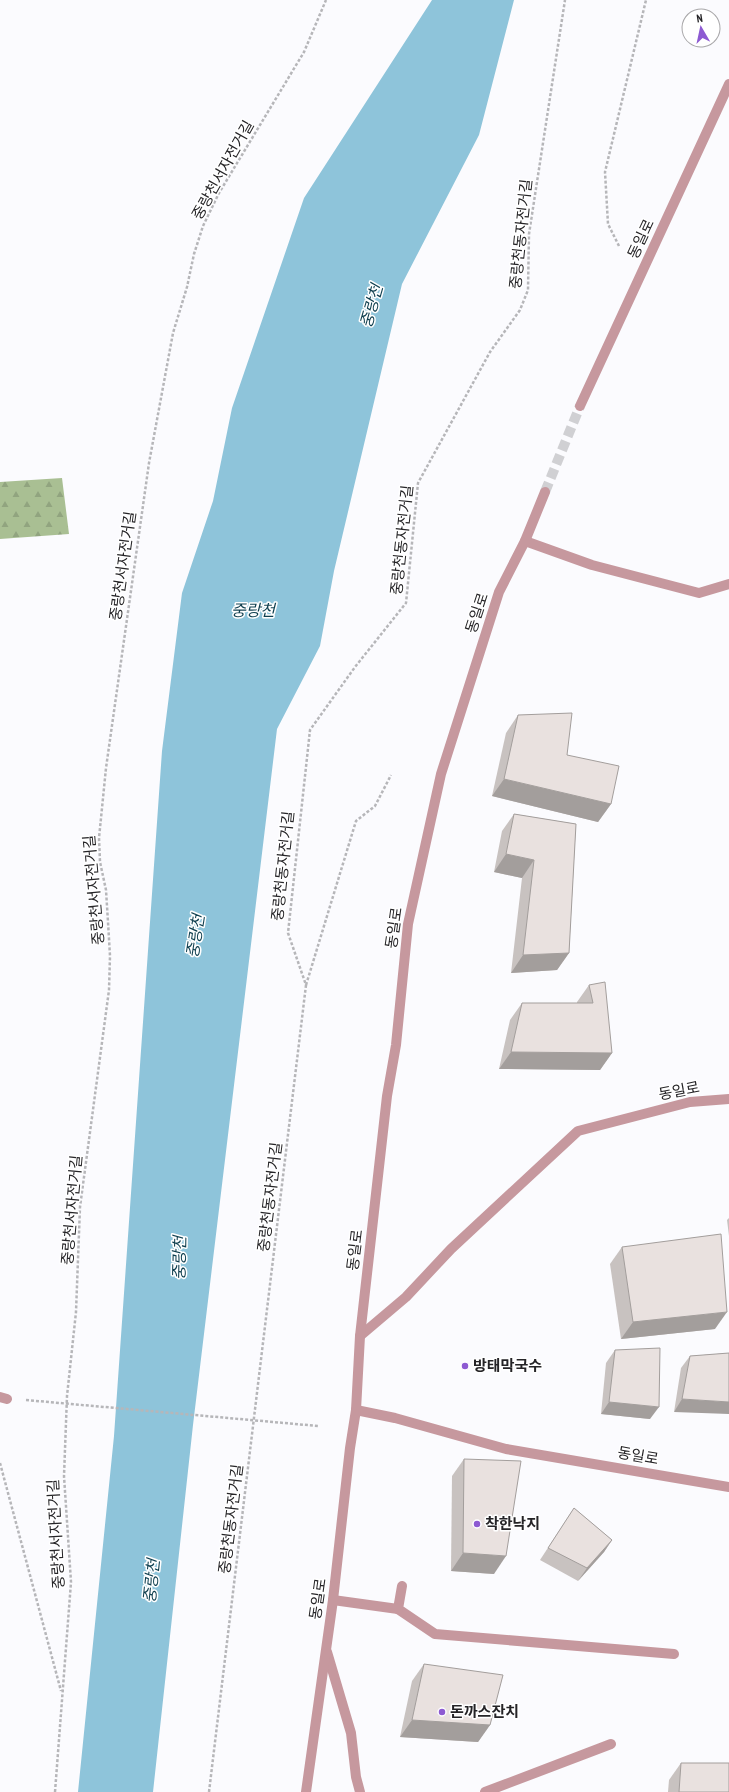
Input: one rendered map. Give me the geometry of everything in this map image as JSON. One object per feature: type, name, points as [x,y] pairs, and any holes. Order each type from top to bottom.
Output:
[{"type":"street","name":"동일로","points":[[580,406],[729,84]]},
{"type":"street","name":"동일로","points":[[306,1792],[333,1600],[350,1448],[356,1410],[360,1336],[387,1096],[396,1045],[408,924],[440,774],[500,592],[525,541],[545,492]]},
{"type":"street","points":[[525,541],[592,565],[699,593],[729,584]]},
{"type":"street","name":"동일로","points":[[360,1336],[406,1297],[451,1249],[578,1131],[690,1102],[729,1099]]},
{"type":"street","name":"동일로","points":[[356,1410],[395,1418],[506,1448],[729,1487]]},
{"type":"street","points":[[398,1609],[402,1586]]},
{"type":"street","points":[[333,1600],[398,1609],[435,1634],[674,1654]]},
{"type":"street","points":[[326,1648],[351,1733],[356,1777],[360,1792]]},
{"type":"street","points":[[485,1792],[611,1744]]},
{"type":"path","name":"중랑천서자전거길","points":[[55,1792],[71,1582],[64,1476],[67,1396],[76,1312],[80,1207],[109,990],[110,956],[106,890],[100,862],[99,838],[106,768],[149,463],[173,334],[203,226],[219,192],[304,52],[326,0]]},
{"type":"path","name":"중랑천동자전거길","points":[[209,1792],[306,985],[288,934],[310,730],[355,667],[406,603],[418,483],[490,352],[520,310],[528,290],[529,234],[565,0]]},
{"type":"path","points":[[619,246],[608,224],[605,172],[646,0]]},
{"type":"path","points":[[306,985],[356,821],[375,806],[391,775]]},
{"type":"path","points":[[4,1398],[318,1426]]},
{"type":"path","points":[[0,1463],[62,1693]]},
{"type":"green space","points":[[62,478],[69,534],[0,539],[0,482]]},
{"type":"water","name":"중랑천","points":[[432,0],[514,0],[479,135],[402,284],[334,571],[320,646],[277,729],[193,1425],[153,1792],[78,1792],[114,1436],[162,751],[182,593],[213,501],[232,408],[304,198]]},
{"type":"building","points":[[572,713],[567,755],[619,766],[611,804],[504,779],[518,715]]},
{"type":"building","points":[[514,814],[576,824],[569,953],[523,955],[534,860],[506,854]]},
{"type":"building","points":[[605,982],[612,1053],[511,1052],[522,1003],[593,1003],[589,985]]},
{"type":"building","points":[[721,1234],[727,1312],[633,1322],[622,1247]]},
{"type":"building","points":[[660,1348],[659,1407],[609,1402],[615,1350]]},
{"type":"building","points":[[729,1353],[729,1402],[682,1399],[690,1356]]},
{"type":"building","name":"착한낙지","points":[[464,1459],[521,1461],[506,1556],[463,1553]]},
{"type":"building","points":[[574,1508],[612,1540],[587,1568],[548,1548]]},
{"type":"building","points":[[424,1664],[503,1675],[490,1725],[412,1720]]},
{"type":"building","points":[[681,1763],[729,1763],[729,1792],[679,1792]]},
{"type":"tunnel","points":[[545,492],[580,406]]},
{"type":"place","name":"방태막국수","points":[[465,1366]]},
{"type":"place","name":"착한낙지","points":[[477,1524]]},
{"type":"place","name":"돈까스잔치","points":[[442,1712]]}]
